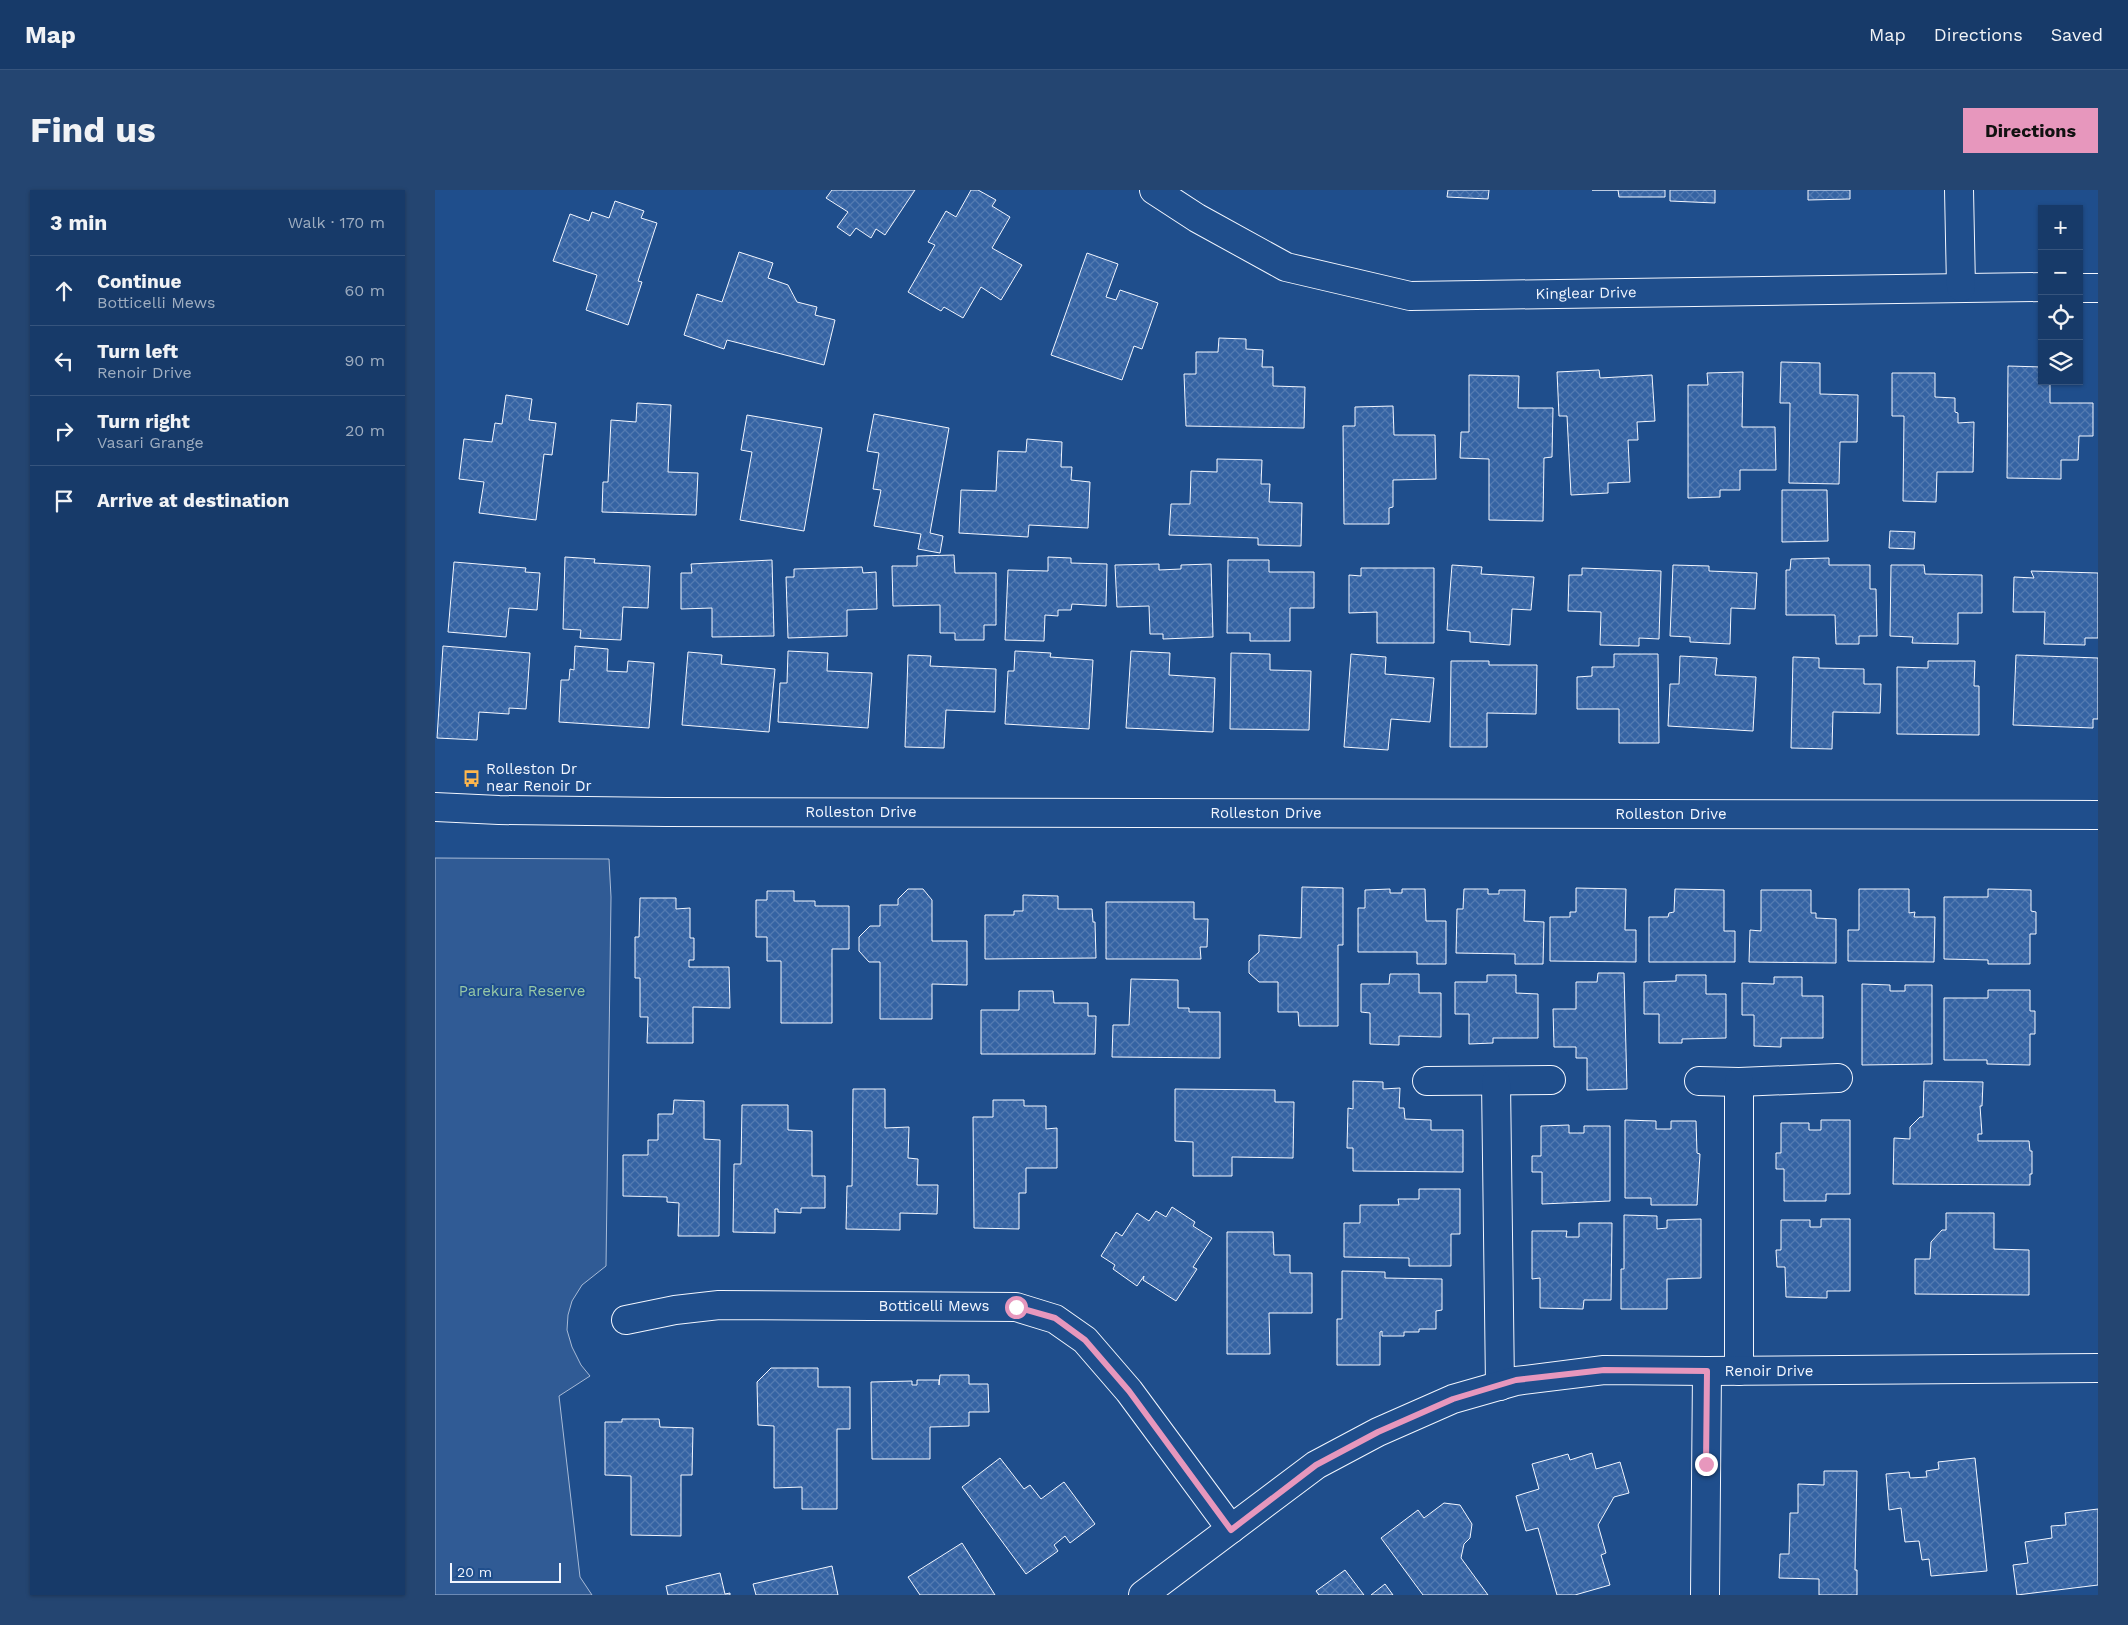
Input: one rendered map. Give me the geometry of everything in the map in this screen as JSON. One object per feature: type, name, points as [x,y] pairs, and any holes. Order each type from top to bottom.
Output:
[{"type":"street","name":"Kinglear Drive","points":[[1154,190],[1197,218],[1285,267],[1411,296],[1961,287],[2038,288]]},
{"type":"street","points":[[1959,190],[1961,287]]},
{"type":"street","points":[[2083,288],[2098,288]]},
{"type":"street","name":"Rolleston Drive","points":[[435,807],[499,810],[665,812],[2098,815]]},
{"type":"street","points":[[1699,1081],[1739,1082],[1838,1078]]},
{"type":"street","points":[[1427,1081],[1496,1082],[1551,1080]]},
{"type":"street","points":[[1496,1082],[1500,1386]]},
{"type":"street","points":[[1739,1082],[1739,1371]]},
{"type":"street","name":"Botticelli Mews","points":[[626,1320],[675,1310],[719,1305],[1016,1307],[1055,1318],[1085,1340],[1129,1391],[1231,1530]]},
{"type":"street","name":"Renoir Drive","points":[[1143,1595],[1316,1465],[1378,1432],[1453,1399],[1516,1380],[1604,1370],[1739,1371],[2098,1368]]},
{"type":"street","points":[[1705,1595],[1707,1371]]},
{"type":"shaded area","name":"Parekura Reserve","points":[[435,858],[609,859],[611,897],[606,1266],[582,1285],[572,1301],[568,1315],[567,1330],[572,1347],[581,1365],[590,1376],[559,1396],[580,1577],[592,1595],[435,1595]]},
{"type":"building","points":[[832,190],[915,190],[885,235],[876,229],[871,238],[856,228],[850,236],[837,227],[848,212],[826,198]]},
{"type":"building","points":[[971,190],[978,190],[996,200],[992,206],[1010,217],[992,248],[1022,265],[1001,300],[981,287],[963,318],[944,307],[941,311],[908,292],[935,245],[928,242],[946,211],[956,217]]},
{"type":"building","points":[[1448,190],[1489,190],[1488,199],[1447,197]]},
{"type":"building","points":[[1618,190],[1665,190],[1665,197],[1619,197]]},
{"type":"building","points":[[1670,190],[1715,190],[1715,203],[1670,201]]},
{"type":"building","points":[[1808,190],[1850,190],[1850,199],[1808,200]]},
{"type":"building","points":[[615,201],[644,211],[641,218],[657,223],[638,281],[642,282],[628,325],[586,310],[597,275],[553,261],[570,214],[589,221],[592,212],[609,218]]},
{"type":"building","points":[[739,252],[773,263],[768,278],[788,285],[797,302],[817,307],[815,315],[835,320],[824,365],[727,340],[724,349],[684,335],[697,294],[722,302]]},
{"type":"building","points":[[1087,253],[1118,264],[1106,297],[1116,300],[1120,290],[1158,303],[1142,349],[1134,346],[1122,380],[1051,355]]},
{"type":"building","points":[[1219,338],[1246,339],[1246,349],[1263,350],[1262,367],[1273,367],[1273,386],[1305,387],[1304,428],[1186,426],[1184,374],[1196,374],[1196,352],[1218,352]]},
{"type":"building","points":[[1781,362],[1820,363],[1820,394],[1858,395],[1857,442],[1840,442],[1839,484],[1789,483],[1790,403],[1780,403]]},
{"type":"building","points":[[2008,366],[2038,367],[2038,385],[2050,385],[2050,403],[2093,403],[2093,436],[2079,436],[2078,460],[2061,460],[2061,479],[2007,478]]},
{"type":"building","points":[[1599,370],[1600,378],[1652,375],[1655,421],[1637,422],[1638,440],[1628,440],[1630,482],[1608,483],[1608,493],[1571,495],[1567,416],[1559,416],[1557,372]]},
{"type":"building","points":[[1743,372],[1742,427],[1775,427],[1776,470],[1740,470],[1740,490],[1720,490],[1720,497],[1688,498],[1688,385],[1708,385],[1707,373]]},
{"type":"building","points":[[1892,373],[1935,373],[1935,397],[1955,398],[1955,412],[1958,413],[1958,423],[1974,422],[1973,472],[1937,472],[1936,502],[1903,501],[1904,416],[1892,416]]},
{"type":"building","points":[[1469,375],[1519,376],[1518,408],[1553,408],[1552,457],[1544,458],[1543,521],[1489,520],[1489,459],[1460,458],[1461,432],[1469,432]]},
{"type":"building","points":[[506,395],[532,399],[529,420],[556,423],[552,455],[544,454],[536,520],[479,513],[484,482],[459,479],[464,439],[492,442],[495,423],[502,424]]},
{"type":"building","points":[[637,403],[671,405],[668,472],[698,473],[696,515],[602,512],[603,482],[608,482],[611,420],[636,422]]},
{"type":"building","points":[[1393,406],[1394,435],[1435,435],[1436,479],[1393,480],[1393,507],[1389,508],[1389,524],[1344,524],[1343,426],[1355,426],[1355,407]]},
{"type":"building","points":[[874,414],[949,428],[930,533],[943,536],[940,553],[918,549],[921,534],[874,526],[881,490],[873,489],[879,453],[867,451]]},
{"type":"building","points":[[747,415],[822,428],[804,531],[740,520],[752,452],[741,450]]},
{"type":"building","points":[[1027,439],[1062,442],[1061,467],[1072,467],[1071,480],[1090,482],[1088,528],[1029,525],[1028,537],[959,533],[961,490],[996,491],[998,451],[1026,452]]},
{"type":"building","points":[[1217,459],[1262,460],[1261,484],[1270,484],[1269,502],[1302,503],[1301,546],[1258,545],[1258,538],[1169,535],[1171,504],[1190,504],[1191,471],[1217,472]]},
{"type":"building","points":[[1782,490],[1827,490],[1828,541],[1782,542]]},
{"type":"building","points":[[1890,531],[1915,532],[1914,549],[1889,548]]},
{"type":"building","points":[[954,555],[955,573],[996,573],[996,625],[984,625],[984,640],[955,640],[955,633],[940,633],[940,605],[893,606],[892,566],[917,566],[917,556]]},
{"type":"building","points":[[565,557],[595,559],[594,563],[650,566],[648,608],[623,607],[621,640],[580,638],[581,630],[563,629]]},
{"type":"building","points":[[1048,557],[1071,558],[1071,563],[1107,564],[1106,606],[1072,604],[1071,610],[1058,610],[1058,616],[1045,615],[1044,641],[1005,640],[1008,570],[1048,571]]},
{"type":"building","points":[[1829,558],[1829,565],[1870,565],[1870,589],[1876,589],[1877,636],[1859,636],[1859,644],[1836,644],[1835,615],[1786,615],[1786,570],[1790,570],[1791,559]]},
{"type":"building","points":[[772,560],[774,636],[712,637],[712,608],[681,609],[681,573],[692,573],[691,564]]},
{"type":"building","points":[[1228,560],[1269,560],[1269,572],[1314,572],[1314,608],[1290,608],[1290,641],[1250,641],[1250,633],[1227,633]]},
{"type":"building","points":[[454,562],[526,568],[525,572],[540,573],[537,610],[509,608],[506,637],[448,632]]},
{"type":"building","points":[[1159,564],[1159,570],[1181,569],[1181,565],[1211,564],[1213,637],[1163,639],[1163,634],[1150,634],[1149,606],[1117,607],[1115,565]]},
{"type":"building","points":[[1452,565],[1482,567],[1481,574],[1534,577],[1531,610],[1512,609],[1510,645],[1470,642],[1470,632],[1447,630]]},
{"type":"building","points":[[1673,565],[1709,566],[1709,571],[1757,573],[1755,609],[1731,608],[1730,644],[1690,642],[1690,637],[1670,636]]},
{"type":"building","points":[[1891,565],[1924,565],[1925,574],[1982,575],[1982,613],[1958,613],[1958,644],[1912,643],[1913,637],[1890,636]]},
{"type":"building","points":[[862,567],[863,573],[876,572],[877,609],[847,610],[847,636],[788,638],[786,577],[794,577],[794,569]]},
{"type":"building","points":[[1361,568],[1434,568],[1434,643],[1377,643],[1377,612],[1349,613],[1349,575],[1361,576]]},
{"type":"building","points":[[1582,568],[1661,571],[1659,639],[1639,638],[1639,646],[1600,645],[1601,612],[1568,611],[1569,575],[1582,575]]},
{"type":"building","points":[[2031,571],[2098,573],[2098,638],[2085,638],[2085,645],[2044,644],[2045,612],[2013,612],[2014,577],[2034,578]]},
{"type":"building","points":[[443,646],[530,653],[526,709],[509,708],[509,714],[479,712],[477,740],[437,738]]},
{"type":"building","points":[[575,646],[608,649],[607,671],[627,672],[628,661],[654,663],[649,728],[559,722],[561,680],[569,680],[570,669],[574,670]]},
{"type":"building","points":[[788,651],[828,653],[827,671],[872,673],[868,728],[778,722],[780,683],[787,683]]},
{"type":"building","points":[[1015,651],[1051,653],[1050,657],[1093,660],[1089,729],[1005,724],[1008,671],[1014,671]]},
{"type":"building","points":[[1131,651],[1170,653],[1169,675],[1215,678],[1213,732],[1126,728]]},
{"type":"building","points":[[688,652],[722,655],[721,664],[775,669],[769,732],[682,725]]},
{"type":"building","points":[[1231,653],[1270,654],[1270,670],[1311,671],[1309,730],[1230,729]]},
{"type":"building","points":[[1351,654],[1386,657],[1385,674],[1434,678],[1430,722],[1391,719],[1388,750],[1344,747]]},
{"type":"building","points":[[1614,654],[1658,654],[1659,743],[1619,743],[1619,709],[1577,709],[1577,677],[1592,676],[1592,667],[1614,667]]},
{"type":"building","points":[[908,655],[931,656],[930,666],[996,669],[995,712],[946,710],[944,748],[905,747]]},
{"type":"building","points":[[2016,655],[2098,658],[2098,719],[2093,719],[2093,728],[2013,725]]},
{"type":"building","points":[[1680,656],[1717,658],[1715,675],[1756,677],[1753,731],[1668,726],[1670,684],[1679,684]]},
{"type":"building","points":[[1793,657],[1819,658],[1819,668],[1864,669],[1864,684],[1881,684],[1880,713],[1833,712],[1832,749],[1791,748]]},
{"type":"building","points":[[1451,661],[1489,661],[1489,665],[1537,665],[1536,714],[1487,713],[1487,747],[1450,747]]},
{"type":"building","points":[[1928,661],[1975,661],[1974,686],[1979,686],[1979,735],[1897,734],[1897,667],[1928,668]]},
{"type":"building","points":[[1302,887],[1343,888],[1343,945],[1338,945],[1338,1026],[1299,1026],[1298,1012],[1278,1012],[1278,982],[1259,982],[1249,973],[1249,961],[1259,952],[1259,935],[1301,938]]},
{"type":"building","points":[[1576,888],[1626,889],[1625,930],[1636,930],[1636,962],[1550,961],[1550,917],[1570,917],[1570,912],[1576,912]]},
{"type":"building","points":[[908,889],[923,889],[932,900],[932,941],[967,941],[967,985],[932,984],[932,1019],[880,1019],[880,962],[869,962],[859,951],[859,937],[870,926],[880,926],[880,905],[898,905],[898,899]]},
{"type":"building","points":[[1390,889],[1390,893],[1402,893],[1402,889],[1425,889],[1426,921],[1446,921],[1446,964],[1417,964],[1417,952],[1358,952],[1358,908],[1365,908],[1365,890]]},
{"type":"building","points":[[1464,889],[1488,889],[1488,894],[1499,894],[1499,890],[1525,890],[1524,921],[1544,922],[1543,964],[1515,964],[1515,954],[1456,953],[1457,909],[1463,909]]},
{"type":"building","points":[[1675,889],[1724,890],[1724,931],[1735,931],[1735,962],[1649,962],[1649,917],[1668,917],[1669,913],[1674,912]]},
{"type":"building","points":[[1859,889],[1909,889],[1909,913],[1915,912],[1914,917],[1935,917],[1934,962],[1848,961],[1848,930],[1859,930]]},
{"type":"building","points":[[1988,889],[2031,890],[2031,911],[2036,912],[2036,934],[2030,934],[2030,964],[1988,964],[1988,960],[1944,959],[1944,897],[1988,897]]},
{"type":"building","points":[[1761,890],[1811,890],[1811,913],[1816,913],[1816,918],[1836,919],[1836,963],[1749,962],[1750,930],[1761,931]]},
{"type":"building","points":[[767,891],[794,891],[794,901],[815,901],[815,906],[849,906],[849,949],[832,949],[832,1023],[781,1023],[781,961],[767,961],[767,937],[756,937],[756,900],[767,900]]},
{"type":"building","points":[[1023,895],[1058,896],[1058,909],[1092,909],[1093,922],[1095,922],[1096,958],[985,959],[985,915],[1014,915],[1014,911],[1023,911]]},
{"type":"building","points":[[640,898],[676,898],[676,909],[690,908],[690,938],[694,938],[694,960],[689,960],[689,967],[729,967],[730,1008],[693,1007],[693,1043],[647,1043],[648,1017],[640,1017],[640,978],[635,978],[635,937],[639,937]]},
{"type":"building","points":[[1106,902],[1194,902],[1194,919],[1208,919],[1207,947],[1200,947],[1201,959],[1106,959]]},
{"type":"building","points":[[1598,973],[1624,973],[1627,1089],[1587,1090],[1587,1058],[1576,1058],[1576,1047],[1554,1047],[1553,1009],[1576,1009],[1576,982],[1597,982]]},
{"type":"building","points":[[1390,974],[1419,974],[1419,993],[1441,993],[1441,1037],[1399,1036],[1399,1045],[1370,1044],[1370,1013],[1361,1012],[1361,984],[1389,984]]},
{"type":"building","points":[[1487,975],[1516,975],[1516,993],[1538,994],[1538,1038],[1493,1038],[1493,1043],[1469,1044],[1469,1014],[1455,1014],[1455,982],[1487,982]]},
{"type":"building","points":[[1676,975],[1706,975],[1706,994],[1726,994],[1726,1038],[1682,1039],[1682,1043],[1659,1043],[1659,1014],[1644,1014],[1644,982],[1676,981]]},
{"type":"building","points":[[1774,977],[1802,977],[1802,996],[1823,996],[1823,1038],[1781,1038],[1781,1047],[1754,1046],[1754,1015],[1742,1015],[1742,983],[1774,984]]},
{"type":"building","points":[[1131,979],[1178,980],[1178,1008],[1189,1008],[1189,1012],[1220,1012],[1220,1058],[1112,1057],[1113,1025],[1129,1025]]},
{"type":"building","points":[[1862,984],[1890,985],[1890,991],[1905,991],[1905,985],[1932,985],[1932,1064],[1862,1065]]},
{"type":"building","points":[[1988,990],[2030,990],[2030,1011],[2035,1011],[2035,1034],[2030,1034],[2030,1065],[1987,1064],[1987,1060],[1944,1060],[1944,998],[1988,998]]},
{"type":"building","points":[[1019,991],[1053,991],[1054,1003],[1088,1003],[1088,1016],[1096,1016],[1095,1054],[981,1054],[981,1010],[1019,1010]]},
{"type":"building","points":[[1353,1081],[1383,1082],[1383,1089],[1400,1088],[1399,1108],[1404,1108],[1405,1119],[1431,1120],[1431,1130],[1463,1130],[1463,1172],[1353,1171],[1353,1148],[1347,1148],[1348,1108],[1353,1109]]},
{"type":"building","points":[[1924,1081],[1983,1082],[1982,1106],[1980,1106],[1982,1134],[1978,1134],[1978,1141],[2029,1141],[2030,1151],[2032,1151],[2030,1185],[1893,1184],[1894,1138],[1910,1139],[1910,1127],[1920,1117],[1923,1117]]},
{"type":"building","points":[[853,1089],[885,1089],[885,1128],[909,1127],[908,1158],[918,1159],[917,1185],[938,1185],[937,1214],[900,1213],[900,1230],[846,1229],[847,1186],[852,1186]]},
{"type":"building","points":[[1175,1089],[1275,1090],[1275,1102],[1294,1102],[1293,1158],[1232,1157],[1232,1176],[1193,1176],[1193,1142],[1175,1141]]},
{"type":"building","points":[[674,1100],[704,1101],[704,1139],[720,1140],[719,1236],[678,1236],[679,1203],[667,1202],[667,1197],[623,1196],[623,1155],[648,1155],[648,1140],[658,1140],[658,1114],[673,1114]]},
{"type":"building","points":[[993,1100],[1024,1100],[1024,1106],[1046,1106],[1046,1129],[1057,1128],[1057,1168],[1026,1168],[1026,1193],[1019,1193],[1019,1229],[974,1228],[973,1117],[993,1117]]},
{"type":"building","points":[[742,1105],[788,1105],[788,1130],[812,1131],[812,1176],[825,1176],[825,1208],[801,1208],[801,1213],[778,1212],[778,1209],[775,1209],[775,1233],[733,1232],[734,1164],[741,1164]]},
{"type":"building","points":[[1625,1120],[1656,1121],[1656,1129],[1671,1129],[1671,1121],[1696,1121],[1697,1153],[1700,1154],[1697,1205],[1651,1205],[1651,1198],[1625,1198]]},
{"type":"building","points":[[1821,1120],[1850,1120],[1850,1194],[1826,1194],[1826,1201],[1784,1201],[1784,1169],[1776,1169],[1776,1153],[1781,1153],[1781,1123],[1809,1123],[1809,1130],[1821,1130]]},
{"type":"building","points":[[1569,1125],[1569,1133],[1584,1133],[1584,1126],[1610,1126],[1610,1201],[1542,1204],[1542,1172],[1532,1172],[1532,1156],[1541,1156],[1541,1126]]},
{"type":"building","points":[[1419,1189],[1460,1189],[1460,1234],[1451,1234],[1451,1266],[1409,1266],[1409,1258],[1344,1257],[1344,1223],[1360,1223],[1360,1205],[1399,1205],[1398,1199],[1419,1199]]},
{"type":"building","points":[[1172,1207],[1195,1222],[1193,1226],[1212,1238],[1193,1267],[1197,1269],[1176,1301],[1143,1280],[1144,1276],[1137,1286],[1113,1269],[1115,1265],[1101,1256],[1116,1232],[1122,1236],[1137,1213],[1149,1221],[1156,1211],[1166,1217]]},
{"type":"building","points":[[1946,1213],[1994,1213],[1994,1249],[2029,1250],[2029,1295],[1915,1294],[1915,1259],[1930,1259],[1931,1242],[1942,1230],[1946,1230]]},
{"type":"building","points":[[1624,1215],[1657,1216],[1657,1229],[1667,1228],[1667,1220],[1701,1219],[1701,1278],[1667,1279],[1667,1309],[1621,1309],[1621,1269],[1624,1269]]},
{"type":"building","points":[[1821,1219],[1850,1219],[1850,1291],[1827,1291],[1827,1298],[1786,1297],[1785,1267],[1777,1267],[1776,1250],[1781,1250],[1781,1220],[1810,1220],[1810,1227],[1821,1227]]},
{"type":"building","points":[[1579,1223],[1612,1223],[1611,1300],[1584,1300],[1583,1309],[1540,1308],[1540,1278],[1532,1279],[1532,1231],[1567,1231],[1566,1237],[1579,1237]]},
{"type":"building","points":[[1227,1232],[1273,1232],[1274,1255],[1290,1255],[1290,1273],[1312,1273],[1312,1313],[1269,1313],[1270,1354],[1227,1354]]},
{"type":"building","points":[[1342,1271],[1385,1272],[1385,1278],[1442,1279],[1442,1310],[1436,1311],[1436,1329],[1419,1329],[1419,1332],[1404,1332],[1404,1336],[1382,1336],[1382,1331],[1380,1332],[1380,1365],[1337,1365],[1337,1319],[1342,1319]]},
{"type":"building","points":[[771,1368],[818,1368],[818,1387],[850,1387],[850,1429],[837,1429],[837,1509],[802,1509],[802,1487],[774,1488],[774,1426],[758,1425],[757,1382]]},
{"type":"building","points":[[940,1375],[969,1375],[969,1384],[988,1384],[989,1412],[969,1412],[969,1426],[930,1427],[930,1459],[872,1459],[871,1382],[912,1381],[912,1385],[917,1385],[917,1380],[939,1380],[939,1385]]},
{"type":"building","points":[[622,1419],[659,1419],[660,1427],[693,1428],[692,1475],[681,1475],[681,1536],[631,1535],[631,1476],[605,1475],[605,1422],[622,1422]]},
{"type":"building","points":[[1592,1453],[1596,1469],[1620,1462],[1629,1493],[1614,1497],[1598,1525],[1606,1553],[1601,1555],[1610,1585],[1575,1595],[1557,1595],[1538,1528],[1526,1531],[1516,1496],[1539,1489],[1532,1464],[1568,1454],[1570,1460]]},
{"type":"building","points":[[1000,1458],[1024,1489],[1030,1485],[1041,1499],[1064,1482],[1095,1524],[1070,1543],[1065,1536],[1054,1545],[1058,1551],[1026,1574],[962,1487]]},
{"type":"building","points":[[1975,1458],[1987,1571],[1931,1576],[1929,1559],[1922,1560],[1919,1541],[1905,1542],[1901,1508],[1889,1510],[1886,1474],[1909,1472],[1910,1478],[1927,1477],[1926,1471],[1939,1469],[1938,1462]]},
{"type":"building","points":[[1824,1471],[1857,1471],[1855,1570],[1857,1570],[1857,1595],[1819,1595],[1819,1579],[1779,1578],[1780,1554],[1789,1554],[1790,1513],[1798,1513],[1798,1484],[1824,1485]]},
{"type":"building","points":[[1444,1503],[1460,1505],[1472,1524],[1470,1538],[1464,1544],[1461,1558],[1488,1595],[1423,1595],[1381,1538],[1418,1510],[1424,1518]]},
{"type":"building","points":[[2098,1509],[2098,1585],[2017,1595],[2013,1565],[2028,1563],[2025,1542],[2052,1538],[2051,1526],[2066,1525],[2065,1513]]},
{"type":"building","points":[[962,1543],[995,1595],[920,1595],[908,1577]]},
{"type":"building","points":[[832,1566],[838,1595],[756,1595],[753,1584]]},
{"type":"building","points":[[1345,1570],[1364,1595],[1319,1595],[1316,1591]]},
{"type":"building","points":[[720,1573],[725,1594],[730,1593],[730,1595],[668,1595],[666,1586]]},
{"type":"building","points":[[1385,1584],[1393,1595],[1371,1595]]},
{"type":"place","name":"Rolleston Dr near Renoir Dr","points":[[472,778]]},
{"type":"route","points":[[1016,1307],[1055,1318],[1085,1340],[1129,1391],[1231,1530],[1316,1465],[1378,1432],[1453,1399],[1516,1380],[1604,1370],[1707,1371],[1706,1464]]}]
